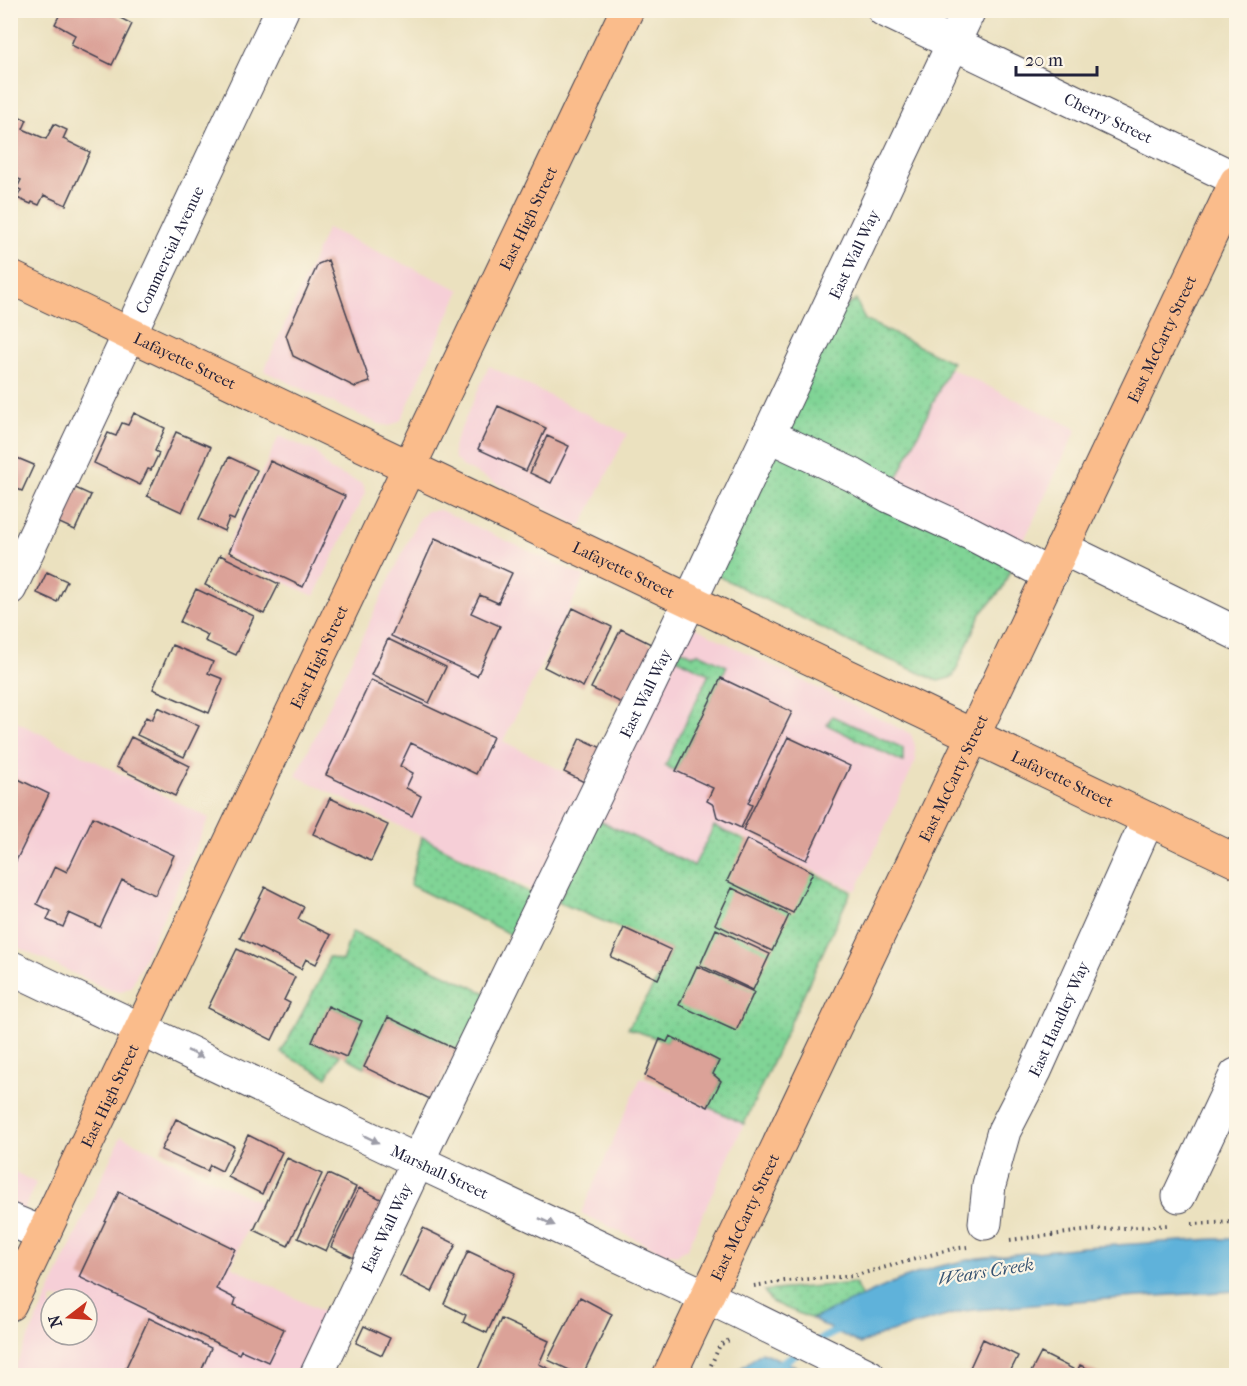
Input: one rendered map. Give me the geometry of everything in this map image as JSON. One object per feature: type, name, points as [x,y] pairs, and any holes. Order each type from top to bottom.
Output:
[{"type":"main road","name":"East High Street","points":[[10,1304],[627,10]]},
{"type":"main road","name":"East McCarty Street","points":[[669,1376],[1236,181]]},
{"type":"main road","name":"Lafayette Street","points":[[10,277],[1236,861]]},
{"type":"street","name":"Commercial Avenue","points":[[10,588],[282,10]]},
{"type":"street","name":"Cherry Street","points":[[884,10],[1236,181]]},
{"type":"street","name":"East Wall Way","points":[[316,1376],[417,1161],[690,601],[969,10]]},
{"type":"street","points":[[768,435],[853,475],[889,496],[970,533],[1056,562],[1236,633]]},
{"type":"street","name":"East Handley Way","points":[[985,1223],[989,1185],[1004,1131],[1035,1071],[1148,819]]},
{"type":"street","name":"Marshall Street","points":[[10,967],[706,1296],[869,1376]]},
{"type":"street","points":[[1179,1196],[1236,1075]]},
{"type":"street","points":[[10,1220],[44,1234]]},
{"type":"path","points":[[706,1376],[720,1345],[731,1339]]},
{"type":"shaded area","points":[[327,228],[460,290],[401,420],[390,426],[379,424],[264,371]]},
{"type":"shaded area","points":[[489,366],[627,434],[581,527],[462,466],[454,458],[453,446]]},
{"type":"shaded area","points":[[950,368],[1077,429],[1016,557],[889,496]]},
{"type":"shaded area","points":[[279,436],[316,452],[330,470],[361,483],[364,487],[365,493],[314,596],[224,554]]},
{"type":"shaded area","points":[[440,510],[585,577],[503,741],[590,785],[539,893],[296,776],[419,518],[427,511]]},
{"type":"shaded area","points":[[692,626],[911,734],[915,745],[916,760],[856,891],[747,839],[715,827],[694,866],[598,820]]},
{"type":"shaded area","points":[[11,719],[209,818],[131,987],[119,992],[107,989],[11,944]]},
{"type":"shaded area","points":[[641,1077],[744,1124],[687,1249],[677,1255],[664,1253],[581,1213]]},
{"type":"shaded area","points":[[121,1136],[259,1202],[231,1266],[335,1318],[307,1375],[11,1376],[39,1315],[39,1347],[99,1347],[99,1287],[52,1287]]},
{"type":"shaded area","points":[[11,1170],[36,1183],[11,1238]]},
{"type":"green space","points":[[856,300],[865,320],[952,362],[889,496],[1016,557],[1002,589],[980,615],[953,677],[938,681],[856,645],[714,574],[838,311]]},
{"type":"green space","points":[[680,649],[692,655],[699,653],[727,666],[676,771],[665,766],[709,674],[676,658]]},
{"type":"green space","points":[[832,716],[903,748],[903,762],[827,725]]},
{"type":"green space","points":[[598,820],[694,866],[714,826],[851,891],[744,1124],[708,1107],[721,1081],[713,1074],[719,1061],[670,1036],[667,1042],[628,1028],[658,979],[671,950],[558,902]]},
{"type":"green space","points":[[422,837],[544,900],[524,941],[410,885]]},
{"type":"green space","points":[[352,932],[497,998],[456,1050],[388,1017],[364,1067],[346,1057],[362,1021],[329,1006],[312,1042],[340,1055],[327,1077],[281,1053],[325,970],[328,957],[342,961]]},
{"type":"green space","points":[[855,1283],[862,1298],[812,1319],[771,1302],[764,1291]]},
{"type":"water","points":[[1236,1239],[1236,1291],[964,1311],[884,1334],[860,1344],[812,1319],[899,1280],[936,1267],[978,1258],[1083,1247]]},
{"type":"water","points":[[762,1352],[808,1372],[802,1376],[732,1375]]},
{"type":"building","points":[[62,10],[105,10],[132,24],[112,65],[71,45],[75,35],[55,24]]},
{"type":"building","points":[[20,117],[27,120],[23,129],[46,139],[54,124],[67,130],[63,139],[90,152],[66,205],[44,195],[39,205],[17,198],[21,190],[17,188],[21,180],[10,176],[10,127],[14,129]]},
{"type":"building","points":[[328,260],[370,382],[355,387],[293,356],[286,335],[318,264]]},
{"type":"building","points":[[498,406],[546,428],[526,471],[478,449]]},
{"type":"building","points":[[134,413],[165,428],[155,451],[159,453],[151,470],[148,469],[140,485],[94,463],[108,433],[116,436],[122,423],[128,425]]},
{"type":"building","points":[[176,432],[211,447],[182,512],[147,496]]},
{"type":"building","points":[[547,436],[569,446],[551,483],[530,473]]},
{"type":"building","points":[[10,455],[34,465],[22,491],[10,486]]},
{"type":"building","points":[[229,457],[257,470],[234,520],[229,518],[224,531],[199,519]]},
{"type":"building","points":[[270,461],[345,496],[303,587],[229,552]]},
{"type":"building","points":[[71,486],[91,495],[75,530],[55,521]]},
{"type":"building","points":[[435,538],[512,573],[498,603],[480,595],[471,613],[500,626],[477,676],[391,636]]},
{"type":"building","points":[[220,555],[279,584],[264,614],[205,585]]},
{"type":"building","points":[[47,572],[67,581],[57,602],[37,593]]},
{"type":"building","points":[[196,589],[254,616],[236,655],[205,641],[208,635],[180,622]]},
{"type":"building","points":[[573,608],[612,627],[583,687],[544,667]]},
{"type":"building","points":[[621,629],[657,647],[628,706],[591,688]]},
{"type":"building","points":[[388,639],[446,667],[429,703],[371,675]]},
{"type":"building","points":[[172,645],[213,662],[208,673],[223,679],[209,713],[153,689]]},
{"type":"building","points":[[721,678],[792,712],[748,803],[752,805],[741,828],[717,817],[714,805],[707,801],[713,788],[676,771]]},
{"type":"building","points":[[371,680],[493,737],[476,774],[411,743],[400,766],[413,773],[406,788],[421,796],[412,816],[326,775]]},
{"type":"building","points":[[158,707],[199,726],[184,757],[137,735],[146,717],[152,720]]},
{"type":"building","points":[[131,737],[190,766],[175,796],[116,767]]},
{"type":"building","points":[[788,737],[850,766],[806,860],[743,830]]},
{"type":"building","points":[[580,738],[606,750],[590,785],[564,772]]},
{"type":"building","points":[[10,775],[49,794],[10,873]]},
{"type":"building","points":[[330,798],[388,825],[371,861],[313,834]]},
{"type":"building","points":[[93,817],[174,855],[155,895],[122,880],[100,927],[69,913],[63,927],[47,920],[51,911],[37,904],[55,866],[67,872]]},
{"type":"building","points":[[747,839],[813,872],[793,913],[727,881]]},
{"type":"building","points":[[265,887],[304,907],[298,919],[331,935],[316,964],[306,959],[301,969],[240,938]]},
{"type":"building","points":[[732,888],[789,915],[772,951],[715,924]]},
{"type":"building","points":[[624,928],[671,950],[658,979],[611,957]]},
{"type":"building","points":[[716,929],[770,954],[753,990],[700,965]]},
{"type":"building","points":[[237,949],[295,977],[284,1000],[290,1003],[272,1040],[208,1008]]},
{"type":"building","points":[[697,966],[754,992],[736,1031],[679,1005]]},
{"type":"building","points":[[328,1006],[362,1021],[346,1057],[312,1042]]},
{"type":"building","points":[[388,1017],[457,1050],[432,1100],[364,1067]]},
{"type":"building","points":[[670,1036],[719,1061],[713,1074],[721,1081],[708,1107],[645,1076],[660,1039],[667,1042]]},
{"type":"building","points":[[176,1119],[234,1146],[222,1171],[210,1165],[207,1171],[161,1150]]},
{"type":"building","points":[[248,1135],[282,1152],[262,1194],[228,1177]]},
{"type":"building","points":[[287,1158],[322,1174],[288,1246],[254,1230]]},
{"type":"building","points":[[328,1174],[356,1187],[326,1251],[298,1238]]},
{"type":"building","points":[[359,1188],[389,1203],[360,1261],[331,1247]]},
{"type":"building","points":[[119,1192],[235,1249],[216,1289],[236,1299],[234,1305],[284,1329],[268,1362],[241,1350],[239,1354],[79,1277]]},
{"type":"building","points":[[423,1228],[456,1244],[432,1292],[400,1276]]},
{"type":"building","points":[[468,1251],[515,1273],[487,1333],[463,1322],[466,1315],[444,1304]]},
{"type":"building","points":[[580,1297],[612,1314],[582,1376],[548,1360]]},
{"type":"building","points":[[149,1318],[211,1348],[199,1376],[122,1376]]},
{"type":"building","points":[[501,1319],[549,1341],[539,1364],[564,1376],[475,1376]]},
{"type":"building","points":[[364,1326],[390,1338],[382,1355],[356,1343]]},
{"type":"building","points":[[983,1339],[1018,1356],[1008,1376],[975,1376],[968,1372]]},
{"type":"building","points":[[1041,1353],[1073,1369],[1069,1376],[1029,1376]]},
{"type":"building","points":[[1080,1365],[1103,1376],[1075,1376]]},
{"type":"waterway","name":"Wears Creek","points":[[816,1342],[844,1327]]},
{"type":"waterway","name":"Wears Creek","points":[[759,1376],[800,1352]]}]
